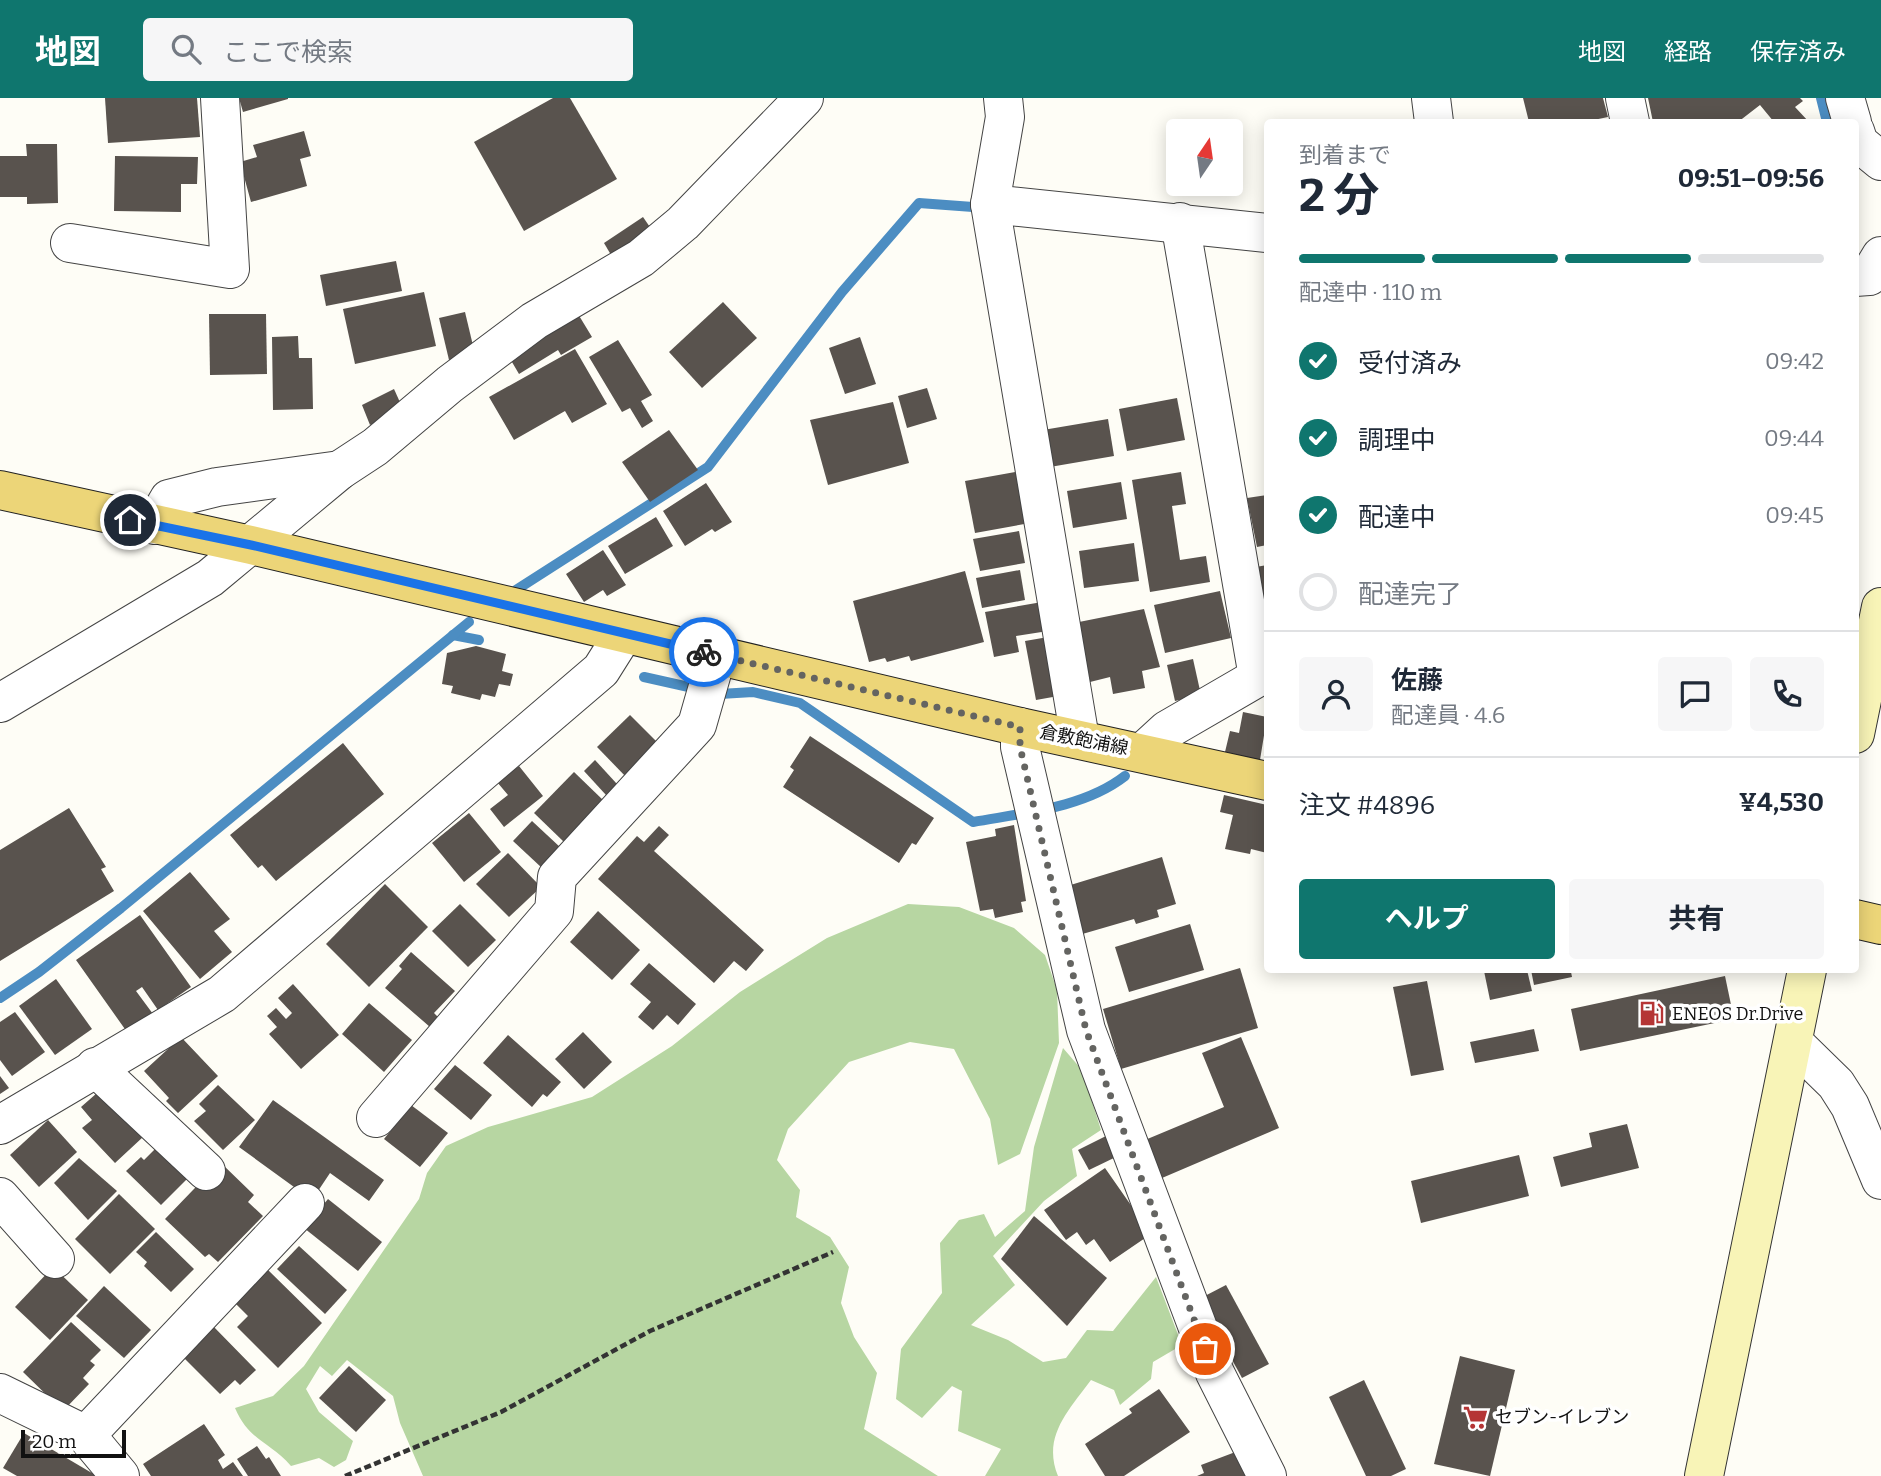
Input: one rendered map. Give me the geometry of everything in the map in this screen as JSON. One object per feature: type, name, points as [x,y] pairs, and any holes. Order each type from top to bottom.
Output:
[{"type":"main road","name":"倉敷飽浦線","points":[[0,490],[251,545],[624,635],[710,679],[1020,727],[1264,780]]},
{"type":"main road","points":[[1859,920],[1881,925]]},
{"type":"street","points":[[70,243],[230,269],[220,98]]},
{"type":"street","points":[[0,703],[210,578],[340,470],[375,447],[450,384],[534,321],[641,258],[683,223],[804,98]]},
{"type":"street","points":[[1003,98],[1005,117],[990,204],[1080,739]]},
{"type":"street","points":[[1431,98],[1434,119]]},
{"type":"street","points":[[1625,98],[1629,119]]},
{"type":"street","points":[[1844,98],[1851,119]]},
{"type":"street","points":[[1859,144],[1881,161]]},
{"type":"street","points":[[990,204],[1264,233]]},
{"type":"street","points":[[1143,752],[1167,730],[1263,675],[1180,222]]},
{"type":"street","points":[[1859,276],[1869,276],[1881,256]]},
{"type":"street","points":[[154,525],[169,499],[218,487],[340,470]]},
{"type":"street","points":[[1859,714],[1881,607]]},
{"type":"street","points":[[0,1125],[222,994],[601,670],[624,635]]},
{"type":"street","points":[[376,1118],[554,911],[557,877],[696,725],[710,679]]},
{"type":"street","points":[[1020,727],[1020,747],[1086,1030],[1215,1373],[1266,1476]]},
{"type":"street","points":[[1704,1476],[1806,973]]},
{"type":"street","points":[[1793,1042],[1836,1084],[1850,1106],[1881,1180]]},
{"type":"street","points":[[95,1067],[206,1171]]},
{"type":"street","points":[[0,1197],[55,1259]]},
{"type":"street","points":[[86,1435],[305,1203]]},
{"type":"street","points":[[0,1393],[86,1435],[120,1476]]},
{"type":"path","points":[[345,1476],[501,1412],[650,1331],[832,1252]]},
{"type":"green space","points":[[908,904],[959,907],[1014,928],[1045,955],[1057,990],[1059,1043],[1020,1154],[998,1165],[990,1119],[954,1049],[910,1042],[849,1062],[788,1129],[777,1160],[800,1190],[796,1217],[830,1237],[849,1267],[841,1303],[854,1337],[877,1373],[864,1429],[938,1476],[423,1476],[400,1423],[393,1396],[347,1360],[332,1376],[320,1366],[306,1389],[319,1412],[353,1441],[346,1460],[334,1467],[319,1458],[291,1466],[247,1427],[235,1408],[273,1396],[304,1366],[419,1199],[427,1173],[446,1146],[488,1127],[592,1097],[672,1046],[740,992],[827,938]]},
{"type":"green space","points":[[1063,1048],[1082,1070],[1101,1130],[1072,1149],[1077,1176],[1044,1201],[993,1256],[1015,1285],[971,1325],[1008,1340],[1043,1362],[1066,1358],[1087,1330],[1113,1331],[1156,1277],[1182,1345],[1153,1362],[1151,1379],[1120,1405],[1114,1390],[1091,1380],[1066,1414],[1055,1437],[1054,1462],[1058,1476],[985,1476],[1001,1449],[958,1431],[962,1391],[952,1386],[922,1418],[896,1399],[901,1349],[942,1293],[940,1243],[959,1220],[984,1214],[995,1237],[1025,1211],[1034,1147]]},
{"type":"building","points":[[105,98],[197,98],[200,137],[108,143]]},
{"type":"building","points":[[239,98],[288,98],[288,99],[243,112]]},
{"type":"building","points":[[553,98],[570,98],[617,179],[524,231],[474,142]]},
{"type":"building","points":[[1523,98],[1603,98],[1608,117],[1598,119],[1528,119]]},
{"type":"building","points":[[1648,98],[1800,98],[1803,101],[1795,107],[1806,119],[1772,119],[1760,105],[1742,119],[1652,119]]},
{"type":"building","points":[[304,131],[311,156],[300,159],[307,186],[251,202],[240,162],[257,157],[253,145]]},
{"type":"building","points":[[26,144],[57,144],[58,203],[27,204],[27,197],[0,197],[0,156],[27,156]]},
{"type":"building","points":[[115,156],[198,157],[197,184],[181,184],[181,212],[114,211]]},
{"type":"building","points":[[643,217],[654,233],[614,260],[604,243]]},
{"type":"building","points":[[396,261],[402,291],[326,306],[320,275]]},
{"type":"building","points":[[424,292],[436,346],[355,364],[343,309]]},
{"type":"building","points":[[723,302],[757,338],[702,388],[669,352]]},
{"type":"building","points":[[575,309],[592,337],[561,355],[558,350],[519,374],[505,350]]},
{"type":"building","points":[[465,312],[475,354],[449,360],[439,318]]},
{"type":"building","points":[[209,314],[266,314],[267,374],[210,375]]},
{"type":"building","points":[[298,336],[299,358],[312,358],[313,409],[273,410],[272,337]]},
{"type":"building","points":[[860,337],[876,384],[845,394],[829,348]]},
{"type":"building","points":[[618,340],[652,395],[641,401],[653,421],[642,428],[630,408],[622,412],[589,357]]},
{"type":"building","points":[[575,349],[607,404],[572,423],[565,411],[514,440],[489,397]]},
{"type":"building","points":[[927,388],[937,419],[907,428],[898,396]]},
{"type":"building","points":[[394,389],[403,409],[370,425],[362,405]]},
{"type":"building","points":[[1177,398],[1185,440],[1127,451],[1119,409]]},
{"type":"building","points":[[893,402],[909,463],[828,485],[810,420]]},
{"type":"building","points":[[1108,419],[1114,456],[1044,468],[1037,431]]},
{"type":"building","points":[[669,430],[698,470],[650,502],[622,462]]},
{"type":"building","points":[[1021,471],[1030,523],[975,533],[965,481]]},
{"type":"building","points":[[1181,472],[1186,504],[1172,506],[1180,560],[1206,556],[1210,582],[1150,592],[1132,480]]},
{"type":"building","points":[[1121,482],[1127,519],[1073,528],[1067,491]]},
{"type":"building","points":[[706,483],[732,522],[715,532],[712,529],[685,546],[663,511]]},
{"type":"building","points":[[1264,495],[1264,546],[1257,547],[1247,498]]},
{"type":"building","points":[[656,517],[673,546],[625,574],[608,546]]},
{"type":"building","points":[[1019,531],[1025,563],[980,571],[973,539]]},
{"type":"building","points":[[1134,543],[1139,581],[1084,588],[1079,551]]},
{"type":"building","points":[[603,550],[626,585],[607,596],[603,590],[584,602],[566,574]]},
{"type":"building","points":[[1264,566],[1264,605],[1256,567]]},
{"type":"building","points":[[1020,570],[1025,600],[982,608],[976,578]]},
{"type":"building","points":[[965,571],[984,642],[911,661],[909,656],[887,662],[885,658],[869,662],[853,601]]},
{"type":"building","points":[[1220,591],[1231,638],[1165,653],[1154,605]]},
{"type":"building","points":[[1042,602],[1048,631],[1016,636],[1019,652],[994,657],[985,612]]},
{"type":"building","points":[[1144,609],[1160,667],[1142,671],[1145,688],[1113,694],[1110,677],[1090,682],[1079,622]]},
{"type":"building","points":[[1054,636],[1064,695],[1036,700],[1025,641]]},
{"type":"building","points":[[476,646],[506,654],[502,671],[513,674],[510,686],[499,684],[495,697],[482,694],[480,700],[451,693],[453,686],[442,684],[447,653]]},
{"type":"building","points":[[1193,659],[1201,695],[1175,701],[1167,665]]},
{"type":"building","points":[[1243,712],[1264,716],[1260,760],[1225,752],[1230,731],[1239,733]]},
{"type":"building","points":[[630,715],[661,746],[628,779],[597,747]]},
{"type":"building","points":[[810,736],[934,818],[916,845],[912,843],[899,863],[783,787],[794,770],[790,767]]},
{"type":"building","points":[[343,743],[384,794],[276,881],[262,865],[258,868],[230,835]]},
{"type":"building","points":[[595,760],[617,784],[606,795],[584,771]]},
{"type":"building","points":[[519,766],[543,796],[504,827],[490,809],[508,795],[497,782]]},
{"type":"building","points":[[574,772],[604,801],[564,842],[534,813]]},
{"type":"building","points":[[1224,795],[1264,804],[1264,852],[1251,849],[1250,854],[1225,849],[1233,815],[1220,812]]},
{"type":"building","points":[[69,808],[106,867],[101,869],[114,891],[0,961],[0,850]]},
{"type":"building","points":[[469,813],[501,852],[464,882],[432,843]]},
{"type":"building","points":[[532,821],[561,848],[542,868],[513,841]]},
{"type":"building","points":[[1014,825],[1026,901],[1021,902],[1023,912],[995,918],[993,909],[980,911],[966,842],[996,836],[995,829]]},
{"type":"building","points":[[659,826],[669,835],[654,851],[764,950],[746,971],[734,961],[714,983],[598,879],[637,836],[644,842]]},
{"type":"building","points":[[508,853],[541,887],[509,917],[476,884]]},
{"type":"building","points":[[1162,857],[1176,904],[1157,910],[1159,917],[1136,924],[1134,919],[1079,935],[1064,887]]},
{"type":"building","points":[[190,872],[230,919],[214,931],[232,952],[200,979],[143,911]]},
{"type":"building","points":[[385,884],[428,927],[369,987],[326,944]]},
{"type":"building","points":[[460,904],[496,940],[468,967],[432,931]]},
{"type":"building","points":[[598,911],[640,950],[612,980],[570,942]]},
{"type":"building","points":[[140,915],[191,987],[158,1010],[142,987],[136,991],[153,1014],[127,1032],[76,960]]},
{"type":"building","points":[[1190,924],[1204,970],[1129,992],[1115,947]]},
{"type":"building","points":[[411,952],[455,991],[434,1013],[439,1018],[430,1027],[385,988],[402,969],[399,966]]},
{"type":"building","points":[[649,963],[696,1004],[678,1025],[667,1015],[653,1030],[638,1017],[651,1002],[630,984]]},
{"type":"building","points":[[1240,968],[1258,1028],[1121,1069],[1103,1009]]},
{"type":"building","points":[[1484,973],[1528,973],[1532,991],[1490,1000]]},
{"type":"building","points":[[1532,973],[1571,973],[1572,977],[1534,985]]},
{"type":"building","name":"ENEOS Dr.Drive","points":[[1725,976],[1734,1019],[1580,1051],[1571,1009]]},
{"type":"building","points":[[56,979],[92,1029],[55,1055],[19,1006]]},
{"type":"building","points":[[1427,981],[1444,1070],[1411,1076],[1393,987]]},
{"type":"building","points":[[293,984],[339,1035],[301,1069],[269,1034],[277,1027],[267,1016],[276,1008],[286,1019],[292,1013],[278,998]]},
{"type":"building","points":[[369,1003],[412,1040],[384,1072],[342,1034]]},
{"type":"building","points":[[15,1012],[45,1052],[12,1076],[0,1060],[0,1022]]},
{"type":"building","points":[[1534,1029],[1539,1051],[1475,1063],[1470,1042]]},
{"type":"building","points":[[583,1032],[612,1062],[584,1089],[555,1059]]},
{"type":"building","points":[[508,1035],[561,1082],[547,1097],[543,1094],[532,1107],[483,1063]]},
{"type":"building","points":[[181,1037],[218,1076],[178,1113],[166,1101],[169,1098],[144,1071]]},
{"type":"building","points":[[1241,1037],[1279,1128],[1162,1178],[1145,1140],[1224,1107],[1202,1053]]},
{"type":"building","points":[[455,1065],[492,1095],[471,1120],[434,1089]]},
{"type":"building","points":[[0,1076],[9,1088],[0,1094]]},
{"type":"building","points":[[218,1085],[255,1120],[223,1150],[194,1121],[206,1111],[199,1104]]},
{"type":"building","points":[[97,1093],[143,1137],[115,1163],[82,1128],[92,1120],[81,1107]]},
{"type":"building","points":[[273,1100],[384,1180],[369,1201],[330,1173],[312,1200],[239,1147]]},
{"type":"building","points":[[411,1105],[448,1133],[420,1167],[384,1139]]},
{"type":"building","points":[[48,1120],[77,1152],[39,1187],[10,1155]]},
{"type":"building","points":[[1627,1124],[1639,1168],[1561,1187],[1553,1157],[1592,1147],[1589,1133]]},
{"type":"building","points":[[1108,1135],[1118,1156],[1089,1170],[1078,1150]]},
{"type":"building","points":[[157,1147],[188,1178],[161,1205],[126,1171],[141,1157],[144,1160]]},
{"type":"building","points":[[1519,1155],[1529,1196],[1421,1223],[1411,1181]]},
{"type":"building","points":[[79,1158],[117,1191],[88,1220],[54,1183]]},
{"type":"building","points":[[220,1162],[254,1195],[248,1202],[263,1216],[218,1262],[209,1254],[205,1257],[165,1219]]},
{"type":"building","points":[[1105,1168],[1151,1234],[1110,1262],[1094,1239],[1086,1245],[1077,1232],[1066,1240],[1044,1210]]},
{"type":"building","points":[[119,1194],[155,1229],[110,1274],[75,1239]]},
{"type":"building","points":[[328,1199],[382,1242],[358,1271],[304,1228]]},
{"type":"building","points":[[1034,1216],[1107,1278],[1067,1326],[1001,1259]]},
{"type":"building","points":[[156,1232],[194,1269],[171,1292],[144,1266],[147,1262],[136,1252]]},
{"type":"building","points":[[299,1246],[347,1290],[325,1314],[277,1269]]},
{"type":"building","points":[[53,1267],[88,1300],[50,1340],[15,1307]]},
{"type":"building","points":[[267,1269],[322,1323],[278,1368],[237,1327],[248,1316],[234,1302]]},
{"type":"building","points":[[1226,1285],[1269,1364],[1242,1378],[1199,1299]]},
{"type":"building","points":[[104,1286],[151,1330],[124,1358],[76,1316]]},
{"type":"building","points":[[71,1322],[101,1350],[90,1361],[95,1365],[83,1378],[89,1384],[63,1411],[23,1372]]},
{"type":"building","points":[[212,1325],[256,1370],[240,1385],[235,1380],[220,1394],[181,1355]]},
{"type":"building","name":"セブン-イレブン","points":[[1460,1356],[1515,1370],[1490,1476],[1434,1464]]},
{"type":"building","points":[[349,1366],[386,1400],[356,1432],[319,1398]]},
{"type":"building","points":[[1364,1380],[1406,1469],[1391,1476],[1366,1476],[1329,1397]]},
{"type":"building","points":[[1159,1389],[1190,1432],[1124,1476],[1105,1476],[1085,1444],[1132,1413],[1129,1409]]},
{"type":"building","points":[[204,1424],[225,1455],[218,1460],[223,1469],[233,1462],[243,1476],[151,1476],[143,1464]]},
{"type":"building","points":[[24,1433],[97,1476],[17,1476],[3,1468]]},
{"type":"building","points":[[257,1446],[266,1459],[269,1457],[281,1476],[248,1476],[237,1459]]},
{"type":"building","points":[[1246,1448],[1257,1476],[1197,1476],[1204,1473],[1201,1465]]},
{"type":"waterway","points":[[1821,98],[1826,119]]},
{"type":"waterway","points":[[516,590],[708,467],[842,292],[919,203],[973,207]]},
{"type":"waterway","points":[[0,998],[39,972],[121,908],[469,622]]},
{"type":"waterway","points":[[453,635],[479,640]]},
{"type":"waterway","points":[[644,677],[720,694],[753,692],[800,703],[973,822],[1072,802],[1109,787],[1125,776]]},
{"type":"way so far","points":[[704,652],[1020,727],[1020,747],[1086,1030],[1205,1349]]},
{"type":"place","name":"ENEOS Dr.Drive","points":[[1652,1014]]},
{"type":"place","name":"セブン-イレブン","points":[[1475,1417]]},
{"type":"route","points":[[130,520],[251,545],[704,652]]}]
